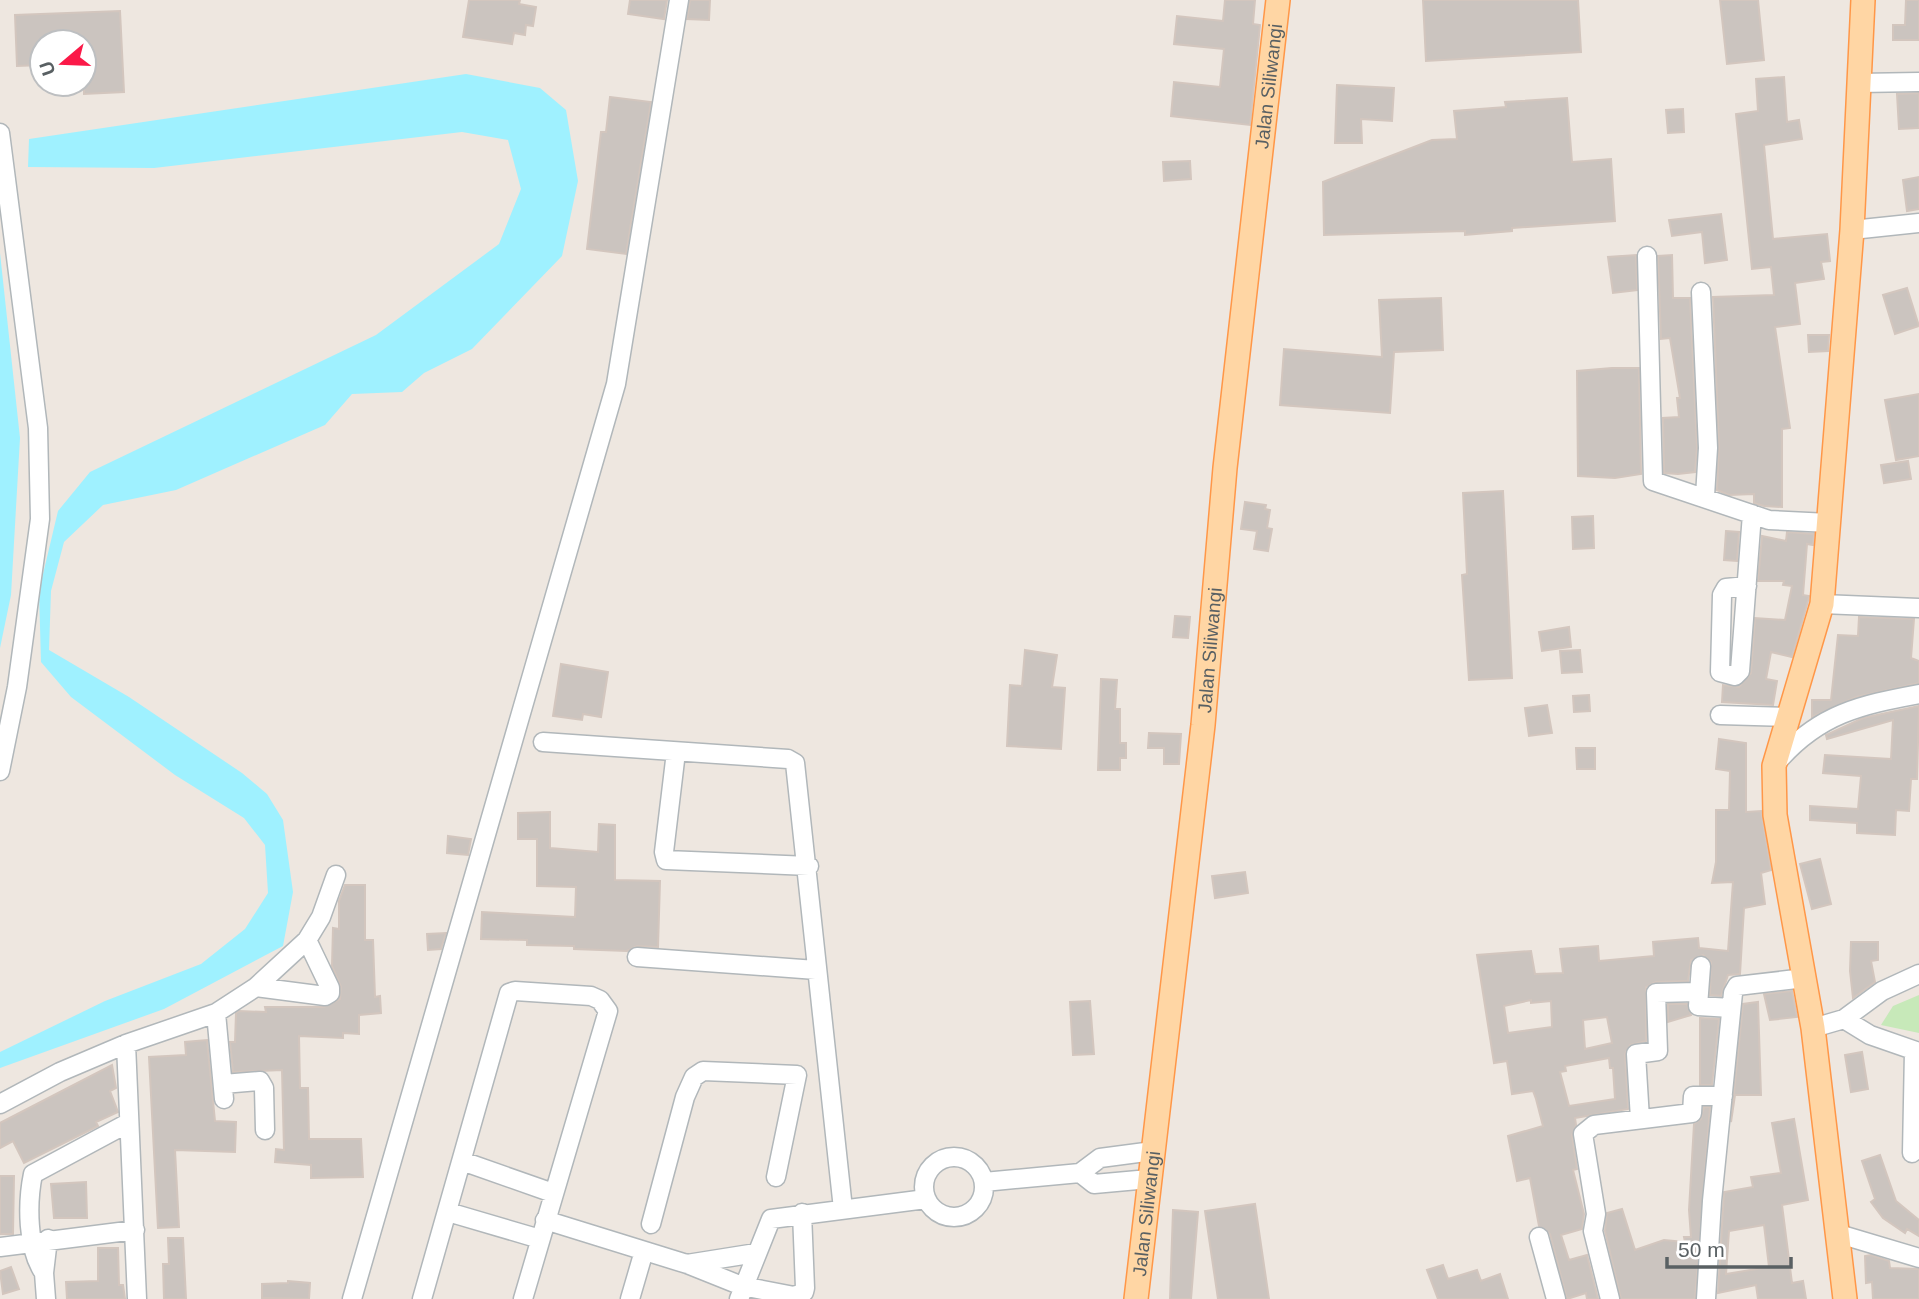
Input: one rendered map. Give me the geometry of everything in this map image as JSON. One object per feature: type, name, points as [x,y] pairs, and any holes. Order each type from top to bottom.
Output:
[{"type":"main road","name":"Jalan Siliwangi","points":[[1136,1299],[1203,725],[1225,468],[1278,0]]},
{"type":"main road","points":[[1845,1299],[1813,1028],[1775,815],[1774,766],[1822,604],[1852,230],[1863,0]]},
{"type":"street","points":[[352,1299],[616,384],[679,0]]},
{"type":"street","points":[[1858,83],[1919,82]]},
{"type":"street","points":[[0,133],[38,428],[40,519],[17,687],[0,771]]},
{"type":"street","points":[[1852,230],[1919,223]]},
{"type":"street","points":[[1647,256],[1653,481],[1705,496],[1769,520],[1829,523]]},
{"type":"street","points":[[1701,292],[1707,448],[1705,496]]},
{"type":"street","points":[[1747,586],[1752,514]]},
{"type":"street","points":[[1822,604],[1919,608]]},
{"type":"street","points":[[1774,766],[1808,731],[1844,711],[1919,694]]},
{"type":"street","points":[[1720,715],[1789,717]]},
{"type":"street","points":[[543,742],[788,759],[796,763],[809,866],[816,970],[830,1075],[843,1209]]},
{"type":"street","points":[[676,752],[664,852],[666,860],[809,866]]},
{"type":"street","points":[[0,1104],[60,1072],[126,1044],[216,1013],[256,987],[307,940],[321,917],[336,875]]},
{"type":"street","points":[[256,987],[325,996],[330,993],[307,940]]},
{"type":"street","points":[[637,957],[816,970]]},
{"type":"street","points":[[1701,965],[1698,1006],[1731,1008]]},
{"type":"street","points":[[1813,1028],[1844,1019],[1882,992],[1919,974]]},
{"type":"street","points":[[1706,1299],[1731,1008],[1737,986],[1805,978]]},
{"type":"street","points":[[422,1299],[509,993],[516,990],[591,996],[600,1000],[608,1011],[523,1299]]},
{"type":"street","points":[[1640,1119],[1636,1054],[1658,1051],[1656,993],[1697,992]]},
{"type":"street","points":[[216,1013],[224,1092],[260,1081],[264,1088],[265,1130]]},
{"type":"street","points":[[1844,1019],[1870,1035],[1916,1052],[1912,1153]]},
{"type":"street","points":[[126,1044],[137,1299]]},
{"type":"street","points":[[651,1224],[685,1097],[694,1077],[703,1071],[714,1070],[830,1075]]},
{"type":"street","points":[[776,1177],[797,1075]]},
{"type":"street","points":[[1610,1299],[1593,1231],[1596,1214],[1583,1134],[1594,1125],[1692,1113],[1693,1097],[1723,1096]]},
{"type":"street","points":[[46,1299],[44,1273],[38,1264],[40,1240],[33,1174],[128,1123]]},
{"type":"street","points":[[984,1182],[1080,1172],[1100,1158],[1153,1151]]},
{"type":"street","points":[[948,1157],[968,1160],[978,1169],[984,1182],[983,1195],[977,1207],[960,1217],[940,1214],[926,1199],[923,1186],[927,1173],[936,1163],[948,1157]]},
{"type":"street","points":[[462,1161],[553,1193]]},
{"type":"street","points":[[1080,1172],[1094,1184],[1149,1179]]},
{"type":"street","points":[[741,1292],[771,1219],[926,1199]]},
{"type":"street","points":[[448,1212],[540,1239]]},
{"type":"street","points":[[545,1220],[687,1264],[741,1292],[794,1296],[804,1292],[802,1213]]},
{"type":"street","points":[[0,1247],[135,1230]]},
{"type":"street","points":[[1839,1234],[1919,1258]]},
{"type":"street","points":[[1539,1237],[1556,1299]]},
{"type":"street","points":[[630,1299],[644,1251]]},
{"type":"street","points":[[687,1264],[756,1253]]},
{"type":"green space","points":[[1919,995],[1919,1033],[1881,1025],[1893,1006]]},
{"type":"water","points":[[466,74],[540,88],[566,110],[578,181],[562,256],[472,349],[424,373],[402,392],[352,394],[325,425],[176,490],[103,505],[64,542],[51,591],[49,650],[129,697],[242,773],[267,794],[283,820],[293,892],[283,946],[164,1009],[0,1068],[0,1052],[105,1001],[201,964],[245,929],[268,893],[265,845],[244,818],[175,775],[71,697],[41,662],[39,591],[58,511],[90,472],[376,335],[499,244],[521,189],[508,140],[462,132],[154,168],[28,167],[29,139]]},
{"type":"water","points":[[0,253],[20,438],[11,595],[0,648]]},
{"type":"building","points":[[469,0],[520,0],[519,4],[536,7],[533,26],[526,25],[525,35],[514,33],[512,44],[463,37]]},
{"type":"building","points":[[630,0],[667,0],[664,19],[628,14]]},
{"type":"building","points":[[690,0],[710,0],[709,20],[687,19]]},
{"type":"building","points":[[1225,0],[1255,0],[1253,24],[1260,25],[1250,125],[1171,116],[1174,82],[1220,87],[1224,49],[1174,44],[1177,16],[1223,21]]},
{"type":"building","points":[[1423,0],[1578,0],[1581,52],[1426,61]]},
{"type":"building","points":[[1720,0],[1758,0],[1764,60],[1727,64]]},
{"type":"building","points":[[1906,0],[1919,0],[1919,40],[1893,40],[1893,25],[1905,25]]},
{"type":"building","points":[[120,11],[124,92],[98,93],[98,28],[28,28],[28,66],[17,66],[15,15]]},
{"type":"building","points":[[1784,77],[1787,122],[1799,120],[1802,139],[1764,145],[1773,239],[1827,234],[1830,261],[1821,262],[1824,279],[1795,283],[1800,324],[1775,327],[1790,428],[1782,429],[1782,507],[1754,503],[1754,494],[1729,495],[1717,490],[1719,447],[1713,297],[1774,295],[1771,267],[1752,269],[1736,114],[1758,111],[1756,79]]},
{"type":"building","points":[[1337,85],[1394,88],[1392,121],[1361,119],[1362,143],[1335,143]]},
{"type":"building","points":[[1919,93],[1919,128],[1899,129],[1897,94]]},
{"type":"building","points":[[610,97],[651,102],[626,254],[587,249],[601,132],[606,132]]},
{"type":"building","points":[[1567,98],[1572,162],[1611,159],[1615,221],[1512,228],[1512,231],[1465,235],[1465,231],[1324,235],[1323,182],[1432,140],[1457,139],[1454,111],[1506,107],[1505,102]]},
{"type":"building","points":[[1683,109],[1684,132],[1668,133],[1666,110]]},
{"type":"building","points":[[1190,161],[1191,179],[1164,181],[1163,162]]},
{"type":"building","points":[[1919,177],[1919,209],[1907,211],[1903,180]]},
{"type":"building","points":[[1721,214],[1727,260],[1705,263],[1702,232],[1672,236],[1669,220]]},
{"type":"building","points":[[1636,255],[1637,290],[1613,293],[1608,257]]},
{"type":"building","points":[[1672,255],[1673,298],[1690,298],[1697,448],[1695,472],[1678,474],[1664,473],[1663,418],[1679,417],[1677,398],[1680,398],[1670,338],[1661,339],[1658,256]]},
{"type":"building","points":[[1907,288],[1919,326],[1895,334],[1883,295]]},
{"type":"building","points":[[1441,298],[1443,350],[1394,352],[1390,413],[1280,405],[1284,349],[1382,357],[1379,300]]},
{"type":"building","points":[[1808,335],[1829,335],[1828,351],[1809,352]]},
{"type":"building","points":[[1639,368],[1641,474],[1615,478],[1578,476],[1577,371]]},
{"type":"building","points":[[1919,394],[1919,456],[1896,460],[1885,400]]},
{"type":"building","points":[[1908,461],[1911,479],[1884,483],[1881,465]]},
{"type":"building","points":[[1503,491],[1512,678],[1469,680],[1462,575],[1467,574],[1463,493]]},
{"type":"building","points":[[1245,502],[1266,505],[1265,509],[1270,510],[1267,528],[1272,529],[1268,551],[1254,549],[1257,531],[1241,529]]},
{"type":"building","points":[[1593,516],[1594,548],[1573,549],[1572,517]]},
{"type":"building","points":[[1726,531],[1739,532],[1737,561],[1724,560]]},
{"type":"building","points":[[1787,532],[1814,534],[1813,545],[1807,544],[1803,595],[1809,596],[1792,657],[1771,652],[1766,679],[1777,681],[1773,705],[1722,702],[1723,685],[1739,687],[1751,673],[1755,618],[1785,620],[1792,586],[1783,585],[1784,581],[1758,581],[1762,536],[1786,541]]},
{"type":"building","points":[[1175,616],[1190,617],[1188,638],[1173,637]]},
{"type":"building","points":[[1859,617],[1914,619],[1911,658],[1919,661],[1919,683],[1856,697],[1812,717],[1812,700],[1831,700],[1838,635],[1858,636]]},
{"type":"building","points":[[1569,627],[1571,647],[1542,651],[1539,632]]},
{"type":"building","points":[[1025,650],[1057,655],[1052,687],[1065,688],[1061,749],[1007,746],[1010,685],[1022,686]]},
{"type":"building","points":[[1580,650],[1582,672],[1562,673],[1560,651]]},
{"type":"building","points":[[561,664],[608,672],[601,717],[583,714],[582,720],[553,716]]},
{"type":"building","points":[[1101,679],[1117,680],[1115,709],[1120,709],[1120,743],[1126,743],[1126,758],[1120,758],[1120,770],[1098,770]]},
{"type":"building","points":[[1589,695],[1590,711],[1574,712],[1573,696]]},
{"type":"building","points":[[1547,705],[1552,733],[1529,736],[1525,708]]},
{"type":"building","points":[[1919,706],[1917,779],[1911,779],[1909,811],[1896,810],[1895,835],[1857,833],[1857,823],[1810,820],[1810,806],[1858,809],[1861,776],[1823,773],[1825,755],[1891,759],[1893,720],[1827,739],[1826,735],[1863,718]]},
{"type":"building","points":[[1149,733],[1181,734],[1179,764],[1164,764],[1164,748],[1148,748]]},
{"type":"building","points":[[1719,739],[1746,743],[1746,812],[1761,811],[1771,870],[1761,873],[1765,904],[1744,908],[1740,974],[1728,975],[1721,996],[1710,995],[1711,962],[1703,955],[1691,960],[1688,981],[1656,982],[1646,987],[1646,1041],[1630,1045],[1625,1054],[1628,1109],[1575,1118],[1576,1125],[1572,1135],[1577,1169],[1573,1170],[1584,1214],[1582,1229],[1561,1235],[1569,1260],[1587,1255],[1598,1299],[1587,1299],[1586,1293],[1567,1299],[1550,1234],[1539,1226],[1530,1178],[1517,1181],[1508,1136],[1543,1126],[1536,1099],[1533,1091],[1512,1094],[1507,1061],[1494,1063],[1477,955],[1531,951],[1535,974],[1563,973],[1560,949],[1598,946],[1599,961],[1654,956],[1653,942],[1698,938],[1699,948],[1728,951],[1733,882],[1712,883],[1716,862],[1716,810],[1729,810],[1730,771],[1716,769]],"holes":[[[1531,1000],[1531,1003],[1551,1001],[1552,1027],[1508,1033],[1504,1006]],[[1607,1017],[1612,1043],[1585,1049],[1583,1020]],[[1609,1058],[1610,1068],[1613,1068],[1615,1099],[1569,1106],[1560,1072],[1566,1071],[1565,1066]]]},
{"type":"building","points":[[1576,748],[1595,748],[1595,769],[1577,769]]},
{"type":"building","points":[[550,812],[550,848],[598,852],[599,824],[615,825],[615,880],[660,881],[658,947],[637,946],[627,951],[574,949],[574,946],[527,945],[527,940],[481,939],[482,912],[575,917],[576,887],[537,886],[537,839],[518,839],[518,813]]},
{"type":"building","points":[[448,836],[471,839],[468,855],[447,853]]},
{"type":"building","points":[[1820,859],[1831,904],[1812,909],[1800,864]]},
{"type":"building","points":[[1245,872],[1248,893],[1215,898],[1212,876]]},
{"type":"building","points":[[345,885],[365,885],[365,940],[373,940],[375,997],[380,996],[381,1013],[359,1015],[359,1034],[343,1033],[343,1038],[299,1036],[300,1088],[308,1088],[309,1139],[361,1139],[363,1177],[311,1178],[311,1165],[275,1162],[276,1149],[284,1150],[282,1070],[233,1072],[230,1042],[235,1042],[236,1013],[239,1011],[266,1012],[265,1007],[324,1007],[340,999],[341,987],[332,966],[333,928],[339,929],[339,901]]},
{"type":"building","points":[[446,933],[441,949],[428,950],[427,934]]},
{"type":"building","points":[[1851,942],[1878,942],[1878,960],[1871,961],[1875,982],[1853,998],[1850,971]]},
{"type":"building","points":[[1792,991],[1797,1017],[1770,1020],[1764,994]]},
{"type":"building","points":[[1090,1001],[1094,1054],[1073,1055],[1070,1002]]},
{"type":"building","points":[[1758,1002],[1761,1095],[1735,1095],[1731,1122],[1743,1004]]},
{"type":"building","points":[[1668,1004],[1687,1004],[1691,1015],[1668,1022]]},
{"type":"building","points":[[1700,1018],[1719,1019],[1712,1085],[1700,1085]]},
{"type":"building","points":[[207,1040],[215,1121],[236,1122],[235,1152],[175,1150],[179,1227],[158,1228],[149,1057],[186,1055],[185,1042]]},
{"type":"building","points":[[1862,1052],[1868,1089],[1851,1092],[1845,1055]]},
{"type":"building","points":[[112,1065],[116,1088],[110,1091],[118,1112],[96,1122],[98,1126],[24,1163],[13,1141],[0,1148],[0,1123]]},
{"type":"building","points":[[1704,1107],[1710,1107],[1695,1299],[1621,1299],[1605,1231],[1607,1213],[1622,1209],[1635,1250],[1664,1240],[1685,1242],[1684,1237],[1691,1237],[1689,1210],[1694,1124],[1701,1119]]},
{"type":"building","points":[[1794,1119],[1808,1200],[1782,1205],[1792,1283],[1803,1281],[1806,1299],[1758,1299],[1756,1285],[1718,1293],[1724,1192],[1753,1187],[1751,1177],[1781,1173],[1772,1123]],"holes":[[[1764,1225],[1769,1267],[1726,1274],[1729,1231]]]},
{"type":"building","points":[[1880,1155],[1896,1201],[1919,1220],[1919,1236],[1907,1229],[1905,1233],[1883,1218],[1871,1202],[1875,1199],[1862,1161]]},
{"type":"building","points":[[0,1176],[14,1176],[13,1234],[0,1234]]},
{"type":"building","points":[[86,1182],[87,1218],[54,1218],[51,1184]]},
{"type":"building","points":[[1255,1204],[1269,1299],[1218,1299],[1205,1211]]},
{"type":"building","points":[[1173,1210],[1198,1212],[1191,1299],[1170,1299]]},
{"type":"building","points":[[168,1238],[183,1238],[186,1299],[164,1299],[163,1264],[169,1264]]},
{"type":"building","points":[[98,1248],[118,1248],[119,1285],[123,1285],[125,1299],[67,1299],[66,1282],[98,1281]]},
{"type":"building","points":[[1871,1255],[1889,1261],[1890,1268],[1919,1269],[1919,1299],[1873,1299],[1872,1282],[1866,1283],[1865,1256]]},
{"type":"building","points":[[1443,1265],[1448,1279],[1477,1270],[1481,1281],[1500,1274],[1508,1299],[1438,1299],[1427,1270]]},
{"type":"building","points":[[11,1267],[19,1289],[3,1294],[0,1271]]},
{"type":"building","points":[[288,1281],[310,1283],[309,1299],[262,1298],[262,1284]]}]
